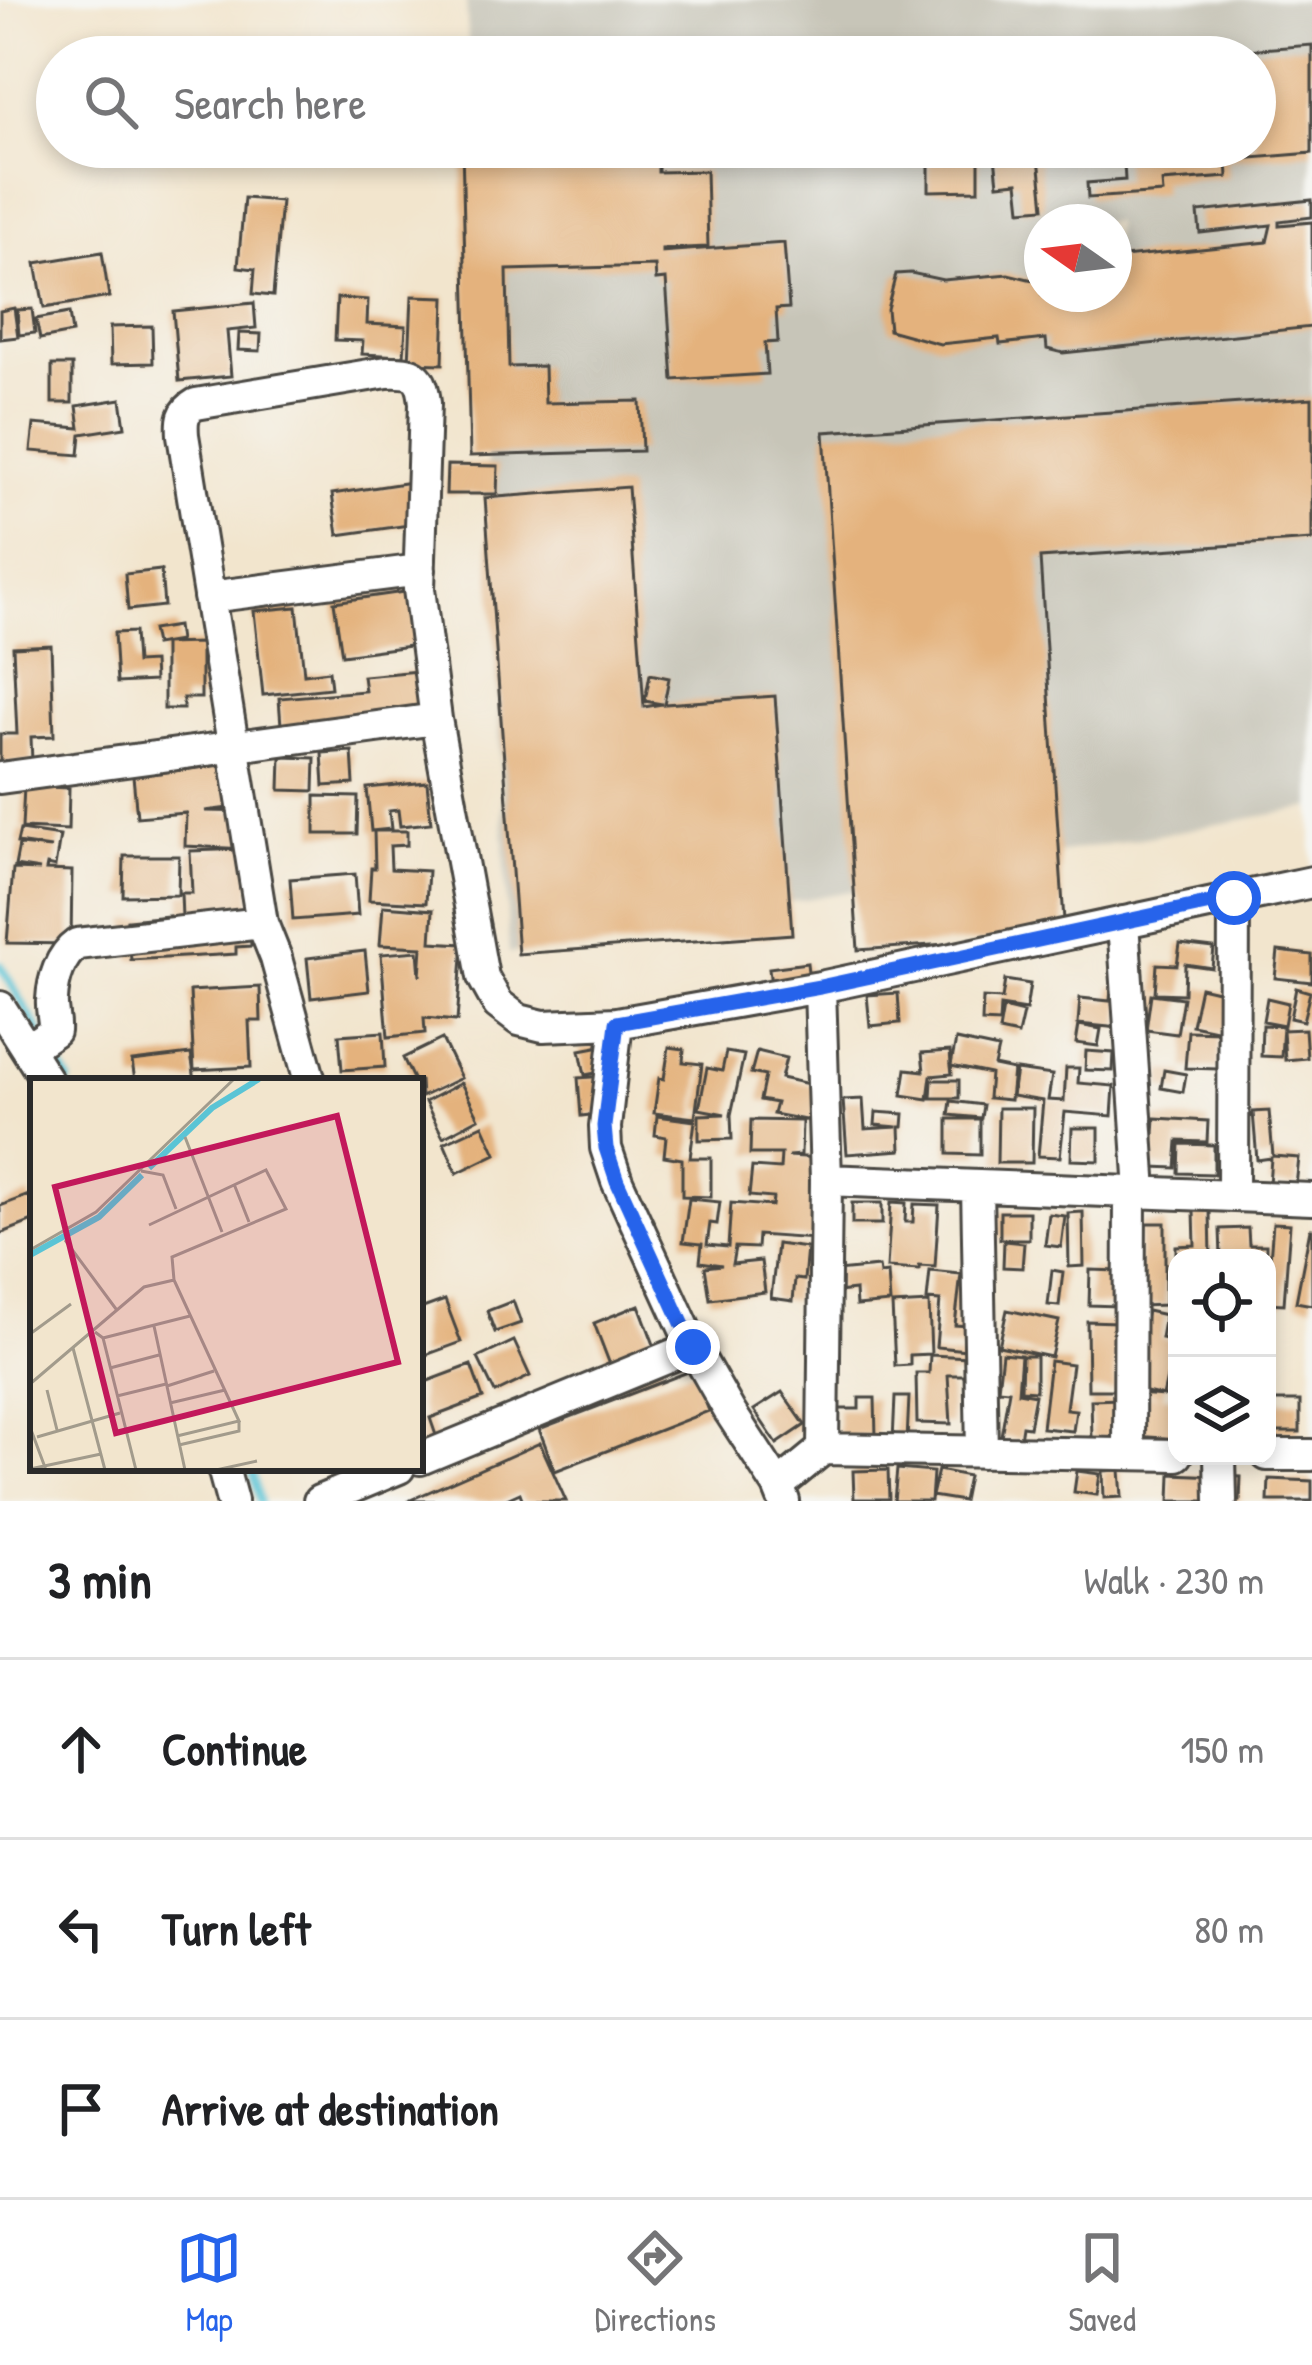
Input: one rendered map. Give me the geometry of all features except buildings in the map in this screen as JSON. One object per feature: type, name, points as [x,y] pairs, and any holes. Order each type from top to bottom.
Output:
[{"type":"street","points":[[309,1078],[262,923],[183,435],[182,419],[196,404],[387,371],[415,375],[423,384],[419,589],[436,719],[483,977],[498,1004],[519,1020],[544,1027],[617,1023],[820,987],[1312,881]]},
{"type":"street","points":[[209,597],[420,570]]},
{"type":"street","points":[[0,778],[436,719]]},
{"type":"street","points":[[1233,1196],[1234,898]]},
{"type":"street","points":[[1123,922],[1136,1191],[1129,1454]]},
{"type":"street","points":[[39,1042],[55,1021],[52,997],[63,957],[77,944],[262,923]]},
{"type":"street","points":[[617,1023],[604,1126],[617,1181],[693,1347],[781,1493],[823,1449],[826,1180],[820,987]]},
{"type":"street","points":[[0,1007],[39,1042],[46,1078]]},
{"type":"street","points":[[826,1180],[1312,1199]]},
{"type":"street","points":[[977,1186],[982,1452]]},
{"type":"street","points":[[423,1458],[693,1347]]},
{"type":"street","points":[[823,1449],[1168,1455]]},
{"type":"street","points":[[1276,1455],[1312,1455]]},
{"type":"street","points":[[1220,1465],[1221,1501]]},
{"type":"street","points":[[225,1471],[232,1501]]},
{"type":"street","points":[[319,1501],[392,1471]]},
{"type":"shaded area","points":[[466,0],[1312,0],[1312,807],[509,953],[474,168],[1276,168],[1276,36],[468,36]]},
{"type":"waterway","points":[[0,965],[39,1031]]},
{"type":"waterway","points":[[47,1044],[67,1078]]},
{"type":"waterway","points":[[252,1471],[260,1501]]},
{"type":"route","points":[[693,1347],[606,1148],[604,1126],[617,1023],[820,987],[1234,898]]}]
